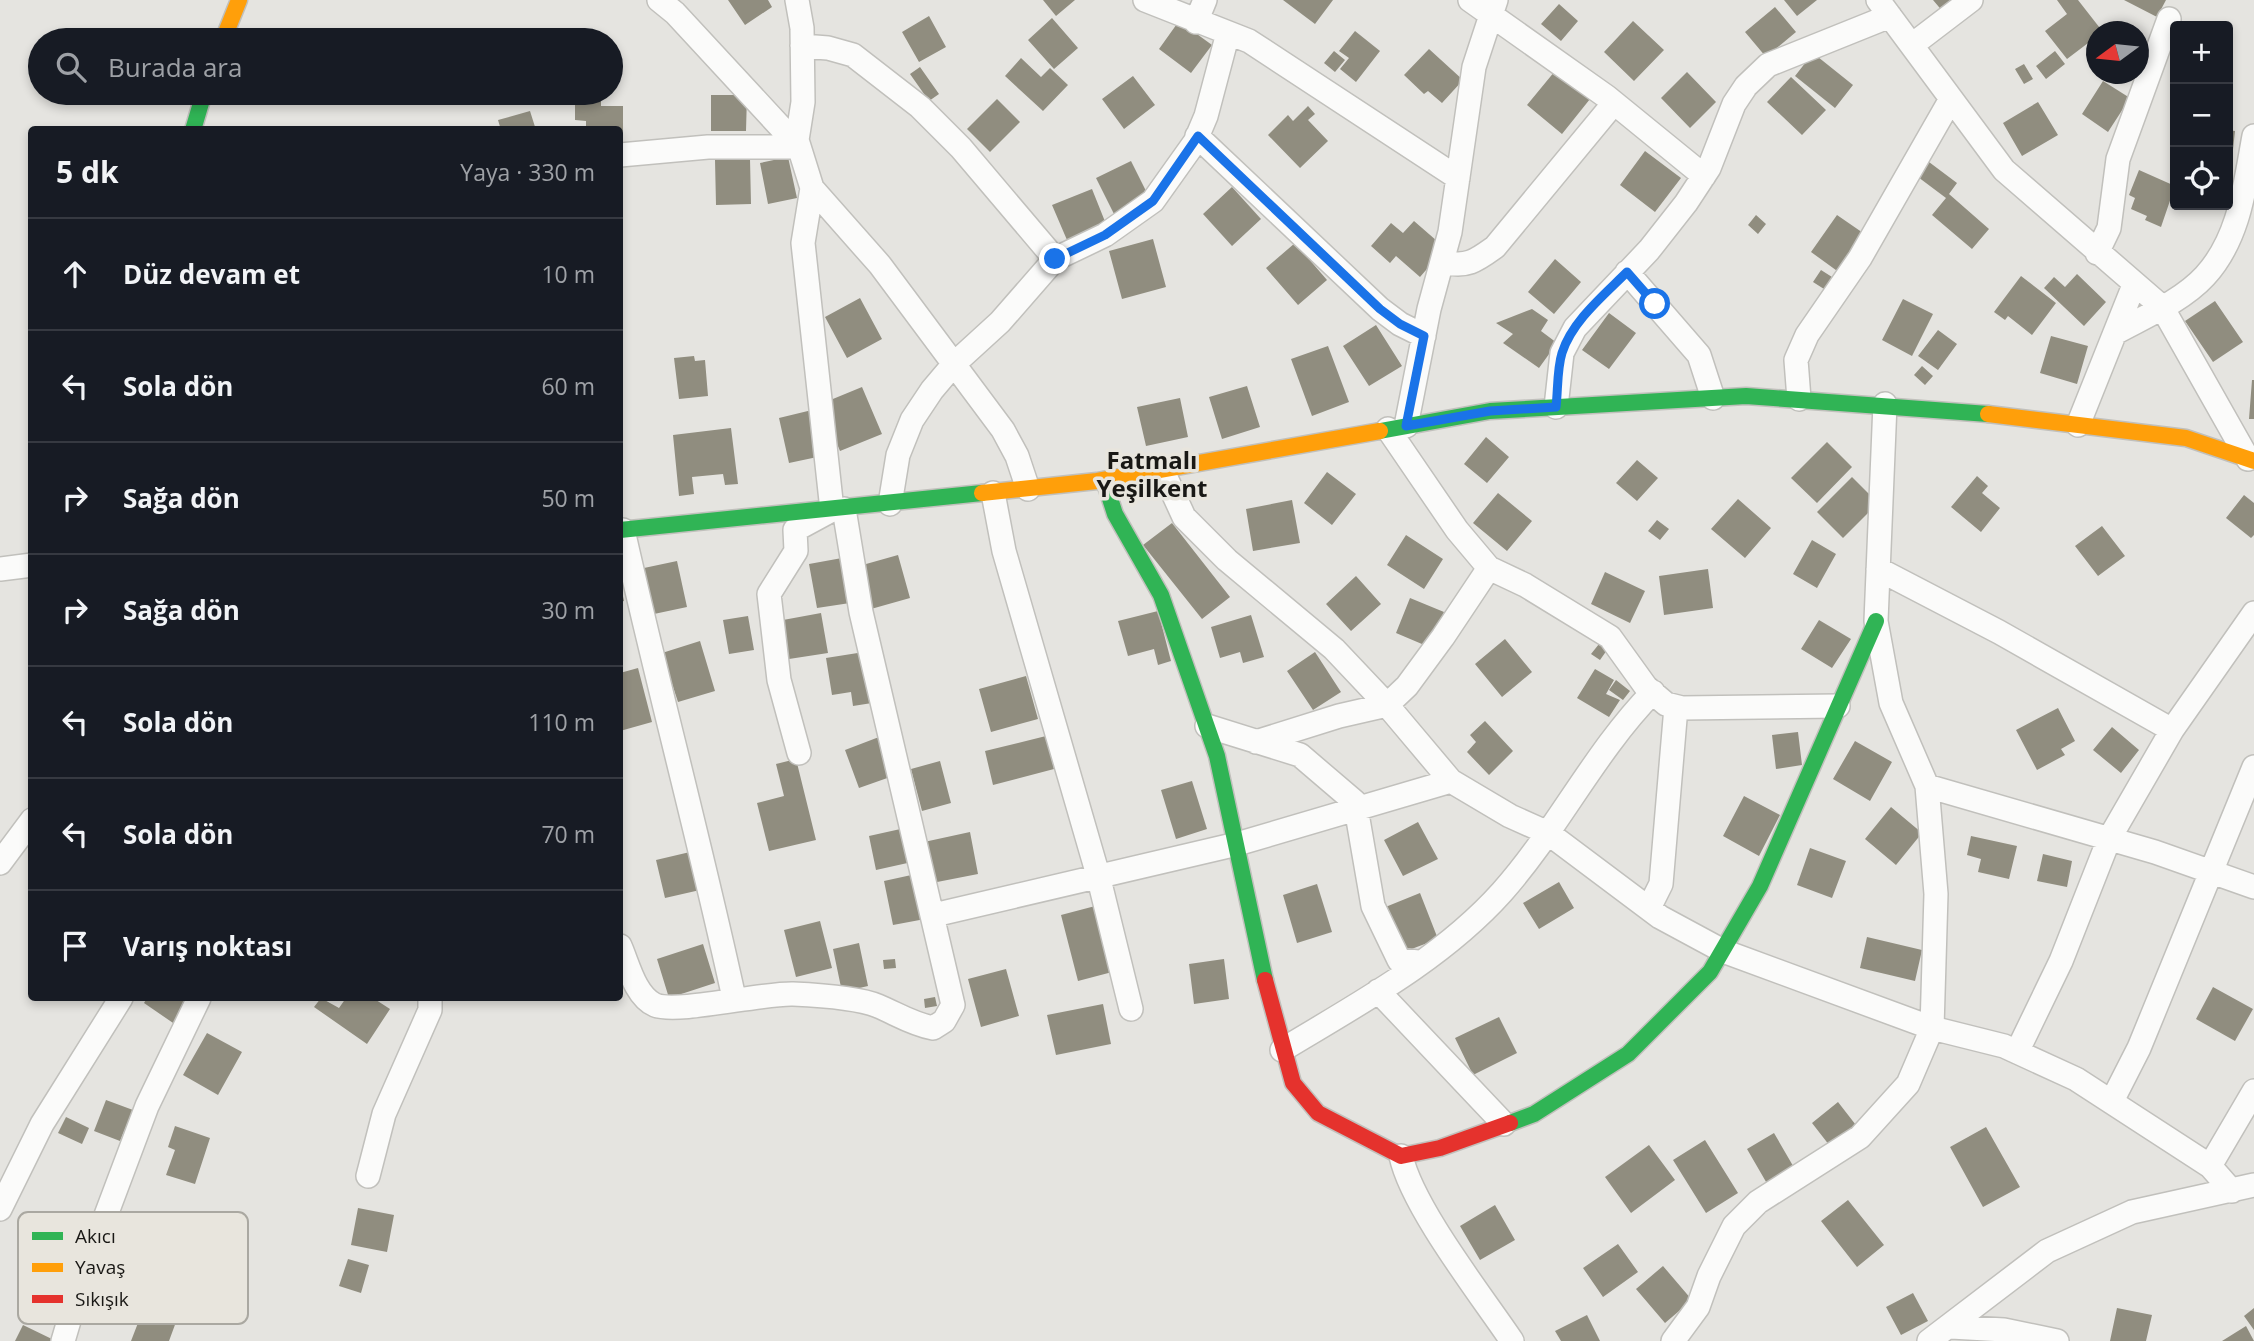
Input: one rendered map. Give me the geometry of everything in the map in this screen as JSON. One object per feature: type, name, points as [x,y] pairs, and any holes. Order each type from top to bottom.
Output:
[{"type":"street","points":[[228,28],[239,0]]},
{"type":"street","points":[[659,0],[675,13],[799,147]]},
{"type":"street","points":[[797,0],[802,46],[803,102],[799,147],[812,188],[880,265],[1003,430],[1017,456],[1028,489]]},
{"type":"street","points":[[1145,0],[1249,41],[1458,178]]},
{"type":"street","points":[[1196,22],[1205,0]]},
{"type":"street","points":[[1470,0],[1494,6],[1704,176]]},
{"type":"street","points":[[1912,46],[1971,0]]},
{"type":"street","points":[[1494,6],[1474,67],[1444,262],[1397,427],[1457,530],[1489,568],[1525,585],[1610,637],[1653,692],[1666,704],[1675,707],[1838,706]]},
{"type":"street","points":[[1556,407],[1562,353],[1575,328],[1686,203],[1704,176],[1734,104],[1746,86],[1768,65],[1884,8],[2004,170],[2162,307],[2251,460]]},
{"type":"street","points":[[2097,253],[2109,228],[2118,159],[2169,19]]},
{"type":"street","points":[[890,504],[898,455],[912,420],[954,364],[977,346],[1055,259],[1105,235],[1153,201],[1198,136],[1228,33]]},
{"type":"street","points":[[802,46],[828,48],[853,55],[920,107],[961,148],[1055,259]]},
{"type":"street","points":[[1799,399],[1796,359],[1807,335],[1860,258],[1951,99]]},
{"type":"street","points":[[1444,262],[1458,266],[1474,262],[1495,247],[1614,103]]},
{"type":"street","points":[[194,126],[200,105]]},
{"type":"street","points":[[1198,136],[1380,309],[1400,324],[1424,336]]},
{"type":"street","points":[[2115,333],[2162,307],[2204,277],[2221,254],[2241,211],[2254,136]]},
{"type":"street","points":[[623,155],[708,147],[799,147]]},
{"type":"street","points":[[623,953],[641,993],[655,1005],[678,1007],[734,998],[794,994],[876,1005],[914,1024],[933,1028],[944,1021],[953,1005],[838,510],[803,243],[812,188]]},
{"type":"street","points":[[1627,272],[1699,355],[1713,398]]},
{"type":"street","points":[[2078,425],[2134,285]]},
{"type":"street","points":[[623,530],[838,510],[1104,480],[1490,411],[1746,396],[1950,409],[2186,438],[2251,460]]},
{"type":"street","points":[[1674,1341],[1698,1307],[1709,1276],[1734,1226],[1758,1202],[1860,1137],[1908,1084],[1932,1028],[1936,894],[1927,786],[1891,703],[1876,621],[1885,404]]},
{"type":"street","points":[[1162,470],[1184,517],[1227,560],[1334,649],[1387,705],[1451,781],[1510,816],[1548,833],[1650,908],[1723,951],[1932,1028],[2017,1052],[2076,1079],[2243,1188]]},
{"type":"street","points":[[1104,480],[1115,514],[1161,595],[1217,756],[1282,1050],[1293,1083],[1318,1113],[1401,1156],[1440,1148],[1534,1114],[1628,1054],[1710,972],[1760,886],[1876,621]]},
{"type":"street","points":[[993,493],[1004,551],[1098,875],[1131,1009]]},
{"type":"street","points":[[799,753],[779,680],[769,594],[796,551],[795,530],[838,510]]},
{"type":"street","points":[[623,539],[662,707],[710,888],[734,998]]},
{"type":"street","points":[[0,569],[28,566]]},
{"type":"street","points":[[1217,756],[1339,716],[1387,705],[1407,686],[1489,568]]},
{"type":"street","points":[[1878,569],[1999,632],[2172,730]]},
{"type":"street","points":[[2017,1052],[2061,961],[2109,839],[2172,730],[2254,613]]},
{"type":"street","points":[[1282,1050],[1378,991],[1465,931],[1503,890],[1548,833],[1609,742],[1653,692]]},
{"type":"street","points":[[1650,908],[1661,884],[1675,707]]},
{"type":"street","points":[[1207,726],[1300,755],[1355,802],[1373,906],[1399,960],[1418,962]]},
{"type":"street","points":[[2112,1101],[2139,1048],[2254,767]]},
{"type":"street","points":[[934,915],[1237,844],[1451,781]]},
{"type":"street","points":[[1927,786],[2109,839],[2254,887]]},
{"type":"street","points":[[0,863],[28,825]]},
{"type":"street","points":[[1378,991],[1504,1124]]},
{"type":"street","points":[[0,1209],[42,1124],[119,1001]]},
{"type":"street","points":[[107,1212],[147,1106],[198,1001]]},
{"type":"street","points":[[368,1176],[384,1114],[430,1010],[430,1001]]},
{"type":"street","points":[[2210,1166],[2254,1091]]},
{"type":"street","points":[[1401,1156],[1404,1171],[1441,1237],[1512,1341]]},
{"type":"street","points":[[1929,1341],[1951,1327],[2047,1251],[2132,1212],[2243,1188]]},
{"type":"street","points":[[63,1341],[68,1324]]},
{"type":"street","points":[[1951,1327],[2004,1330],[2057,1341]]},
{"type":"building","points":[[728,0],[768,0],[772,7],[745,25]]},
{"type":"building","points":[[1043,0],[1075,0],[1056,16]]},
{"type":"building","points":[[1283,0],[1333,0],[1315,24]]},
{"type":"building","points":[[1784,0],[1817,0],[1797,16]]},
{"type":"building","points":[[1933,0],[1959,0],[1944,13]]},
{"type":"building","points":[[2057,0],[2078,0],[2094,21],[2086,21],[2086,45],[2067,59],[2045,31],[2067,14]]},
{"type":"building","points":[[2124,0],[2166,0],[2157,17]]},
{"type":"building","points":[[1559,4],[1578,21],[1561,41],[1541,24]]},
{"type":"building","points":[[1775,7],[1796,32],[1766,57],[1745,32]]},
{"type":"building","points":[[929,16],[946,47],[919,62],[902,32]]},
{"type":"building","points":[[1052,18],[1078,48],[1054,69],[1028,40]]},
{"type":"building","points":[[1179,21],[1212,45],[1191,73],[1159,49]]},
{"type":"building","points":[[1633,21],[1664,50],[1634,81],[1604,52]]},
{"type":"building","points":[[1355,31],[1380,51],[1356,82],[1340,69],[1349,58],[1339,51]]},
{"type":"building","points":[[1429,49],[1463,80],[1442,103],[1428,91],[1424,94],[1404,75]]},
{"type":"building","points":[[1334,51],[1345,60],[1335,72],[1324,63]]},
{"type":"building","points":[[2055,51],[2065,64],[2046,79],[2036,66]]},
{"type":"building","points":[[1813,53],[1853,85],[1835,108],[1795,76]]},
{"type":"building","points":[[1021,58],[1041,77],[1050,68],[1068,85],[1043,111],[1005,76]]},
{"type":"building","points":[[2024,64],[2033,79],[2024,84],[2015,69]]},
{"type":"building","points":[[920,67],[939,94],[929,101],[910,74]]},
{"type":"building","points":[[1555,71],[1590,99],[1562,134],[1527,105]]},
{"type":"building","points":[[1687,72],[1716,102],[1690,128],[1661,98]]},
{"type":"building","points":[[1133,76],[1155,105],[1124,129],[1102,99]]},
{"type":"building","points":[[1791,77],[1826,110],[1802,135],[1767,102]]},
{"type":"building","points":[[2101,84],[2108,84],[2130,98],[2108,132],[2082,114]]},
{"type":"building","points":[[711,95],[747,95],[746,131],[711,131]]},
{"type":"building","points":[[997,99],[1020,122],[990,152],[967,129]]},
{"type":"building","points":[[2038,102],[2058,135],[2022,156],[2003,123]]},
{"type":"building","points":[[575,105],[623,106],[623,126],[586,126],[586,121],[575,120]]},
{"type":"building","points":[[1308,106],[1315,114],[1308,120],[1328,141],[1300,168],[1268,135],[1288,115],[1293,121]]},
{"type":"building","points":[[530,111],[535,126],[500,126],[498,120]]},
{"type":"building","points":[[1645,151],[1681,178],[1655,212],[1620,185]]},
{"type":"building","points":[[788,157],[797,198],[768,204],[760,163]]},
{"type":"building","points":[[750,159],[751,204],[716,205],[715,160]]},
{"type":"building","points":[[1131,161],[1150,199],[1115,216],[1096,178]]},
{"type":"building","points":[[1929,162],[1957,183],[1949,194],[1989,229],[1972,249],[1932,215],[1946,198],[1918,177]]},
{"type":"building","points":[[2139,170],[2170,184],[2170,201],[2161,227],[2145,220],[2147,216],[2131,209],[2135,198],[2129,195]]},
{"type":"building","points":[[1232,187],[1261,219],[1232,246],[1203,214]]},
{"type":"building","points":[[1092,189],[1106,224],[1067,240],[1052,205]]},
{"type":"building","points":[[1756,215],[1766,224],[1758,234],[1748,225]]},
{"type":"building","points":[[1837,215],[1866,235],[1840,273],[1811,252]]},
{"type":"building","points":[[1414,221],[1445,248],[1420,277],[1396,256],[1390,263],[1371,246],[1391,223],[1403,233]]},
{"type":"building","points":[[1153,239],[1166,287],[1122,299],[1109,251]]},
{"type":"building","points":[[1295,243],[1327,280],[1298,305],[1266,268]]},
{"type":"building","points":[[1555,259],[1581,282],[1554,314],[1528,292]]},
{"type":"building","points":[[1821,270],[1832,277],[1824,289],[1813,282]]},
{"type":"building","points":[[2077,274],[2106,302],[2084,326],[2044,288],[2054,277],[2065,287]]},
{"type":"building","points":[[2021,276],[2056,303],[2032,335],[2008,316],[2005,320],[1994,312]]},
{"type":"building","points":[[860,298],[882,339],[847,358],[825,317]]},
{"type":"building","points":[[1903,299],[1933,314],[1912,356],[1882,340]]},
{"type":"building","points":[[2215,301],[2243,342],[2213,362],[2185,321]]},
{"type":"building","points":[[1532,309],[1548,320],[1541,331],[1557,343],[1539,368],[1503,343],[1513,334],[1496,323]]},
{"type":"building","points":[[1609,313],[1636,333],[1609,369],[1582,350]]},
{"type":"building","points":[[1376,325],[1402,366],[1369,386],[1343,346]]},
{"type":"building","points":[[1938,330],[1957,344],[1938,370],[1918,356]]},
{"type":"building","points":[[2051,336],[2088,346],[2077,384],[2040,373]]},
{"type":"building","points":[[1328,346],[1349,402],[1312,416],[1291,359]]},
{"type":"building","points":[[694,356],[695,361],[705,360],[708,396],[679,399],[674,358]]},
{"type":"building","points":[[1922,366],[1933,376],[1925,385],[1914,375]]},
{"type":"building","points":[[2252,380],[2254,419],[2249,419]]},
{"type":"building","points":[[1247,386],[1260,427],[1222,439],[1209,397]]},
{"type":"building","points":[[862,387],[882,434],[840,451],[826,418],[834,415],[828,401]]},
{"type":"building","points":[[1180,398],[1188,437],[1146,446],[1137,407]]},
{"type":"building","points":[[812,410],[822,456],[789,463],[779,418]]},
{"type":"building","points":[[731,428],[738,484],[725,485],[723,474],[692,477],[694,494],[679,496],[673,435]]},
{"type":"building","points":[[1486,437],[1509,457],[1487,483],[1464,464]]},
{"type":"building","points":[[1827,442],[1852,467],[1817,503],[1791,478]]},
{"type":"building","points":[[1637,460],[1658,478],[1637,501],[1616,483]]},
{"type":"building","points":[[1327,472],[1356,494],[1332,525],[1304,503]]},
{"type":"building","points":[[1977,476],[1988,486],[1982,493],[2000,508],[1981,532],[1951,507]]},
{"type":"building","points":[[1852,477],[1878,503],[1843,538],[1817,512]]},
{"type":"building","points":[[1498,493],[1532,521],[1507,551],[1473,523]]},
{"type":"building","points":[[2244,495],[2254,503],[2254,535],[2251,538],[2226,518]]},
{"type":"building","points":[[1738,499],[1771,528],[1745,558],[1711,529]]},
{"type":"building","points":[[1292,500],[1300,543],[1253,551],[1246,509]]},
{"type":"building","points":[[1657,520],[1669,529],[1660,540],[1648,531]]},
{"type":"building","points":[[1172,523],[1230,597],[1202,619],[1143,545]]},
{"type":"building","points":[[2102,526],[2125,556],[2098,576],[2075,546]]},
{"type":"building","points":[[1406,535],[1443,559],[1424,589],[1387,565]]},
{"type":"building","points":[[1812,540],[1836,554],[1817,588],[1793,574]]},
{"type":"building","points":[[898,555],[910,598],[871,609],[859,566]]},
{"type":"building","points":[[842,558],[850,603],[817,608],[809,564]]},
{"type":"building","points":[[677,561],[687,607],[654,614],[644,568]]},
{"type":"building","points":[[1708,569],[1713,608],[1664,615],[1659,576]]},
{"type":"building","points":[[1605,572],[1645,591],[1630,623],[1591,604]]},
{"type":"building","points":[[1356,576],[1381,604],[1351,631],[1326,604]]},
{"type":"building","points":[[1410,598],[1444,612],[1429,647],[1396,633]]},
{"type":"building","points":[[1158,611],[1171,661],[1158,665],[1154,649],[1128,656],[1118,621]]},
{"type":"building","points":[[821,613],[828,653],[789,659],[783,620]]},
{"type":"building","points":[[1251,615],[1264,657],[1243,663],[1240,652],[1220,658],[1211,627]]},
{"type":"building","points":[[748,616],[754,650],[729,654],[723,620]]},
{"type":"building","points":[[1819,620],[1851,639],[1832,668],[1801,649]]},
{"type":"building","points":[[1505,639],[1532,672],[1502,697],[1475,664]]},
{"type":"building","points":[[700,641],[715,691],[678,702],[662,653]]},
{"type":"building","points":[[1599,644],[1607,650],[1600,660],[1591,654]]},
{"type":"building","points":[[864,652],[872,703],[853,706],[851,692],[832,695],[826,658]]},
{"type":"building","points":[[1315,652],[1341,692],[1313,710],[1287,671]]},
{"type":"building","points":[[638,668],[652,722],[623,730],[623,672]]},
{"type":"building","points":[[1595,669],[1614,680],[1606,694],[1620,700],[1609,717],[1577,698]]},
{"type":"building","points":[[1026,676],[1038,719],[991,732],[979,689]]},
{"type":"building","points":[[1616,680],[1630,691],[1623,700],[1609,690]]},
{"type":"building","points":[[2058,708],[2075,741],[2061,749],[2065,755],[2037,770],[2016,730]]},
{"type":"building","points":[[1485,721],[1513,751],[1489,775],[1467,752],[1476,742],[1470,735]]},
{"type":"building","points":[[2112,727],[2139,750],[2121,773],[2093,750]]},
{"type":"building","points":[[1798,732],[1802,765],[1776,769],[1772,735]]},
{"type":"building","points":[[1046,736],[1054,769],[993,785],[985,751]]},
{"type":"building","points":[[879,737],[893,776],[859,788],[845,750]]},
{"type":"building","points":[[1855,741],[1892,762],[1870,801],[1833,779]]},
{"type":"building","points":[[796,759],[816,840],[769,851],[757,803],[784,796],[776,764]]},
{"type":"building","points":[[940,761],[951,803],[922,811],[911,769]]},
{"type":"building","points":[[1192,781],[1207,829],[1176,839],[1161,790]]},
{"type":"building","points":[[1744,796],[1780,815],[1759,856],[1723,836]]},
{"type":"building","points":[[1891,807],[1922,833],[1896,865],[1865,839]]},
{"type":"building","points":[[1418,822],[1438,859],[1403,876],[1384,840]]},
{"type":"building","points":[[905,828],[912,862],[876,870],[869,836]]},
{"type":"building","points":[[970,832],[978,874],[932,883],[924,842]]},
{"type":"building","points":[[1971,836],[2017,846],[2009,879],[1978,872],[1981,859],[1967,855]]},
{"type":"building","points":[[1810,848],[1846,861],[1832,898],[1797,885]]},
{"type":"building","points":[[690,852],[700,890],[665,898],[656,860]]},
{"type":"building","points":[[2043,854],[2072,861],[2067,887],[2037,881]]},
{"type":"building","points":[[916,874],[925,919],[893,925],[884,881]]},
{"type":"building","points":[[1559,882],[1574,908],[1539,929],[1523,903]]},
{"type":"building","points":[[1317,884],[1332,932],[1297,943],[1283,895]]},
{"type":"building","points":[[1420,893],[1438,939],[1401,953],[1383,908]]},
{"type":"building","points":[[1099,905],[1116,971],[1078,981],[1061,915]]},
{"type":"building","points":[[820,921],[832,968],[796,977],[784,930]]},
{"type":"building","points":[[1867,937],[1922,950],[1915,981],[1860,968]]},
{"type":"building","points":[[859,943],[868,986],[842,992],[833,949]]},
{"type":"building","points":[[703,944],[715,983],[669,998],[657,959]]},
{"type":"building","points":[[895,959],[896,968],[884,969],[883,960]]},
{"type":"building","points":[[1224,959],[1229,999],[1194,1004],[1189,964]]},
{"type":"building","points":[[1006,969],[1019,1016],[981,1027],[968,979]]},
{"type":"building","points":[[2213,987],[2253,1009],[2235,1041],[2196,1019]]},
{"type":"building","points":[[935,997],[937,1006],[925,1008],[924,999]]},
{"type":"building","points":[[145,1001],[193,1001],[176,1025],[144,1003]]},
{"type":"building","points":[[319,1001],[326,1001],[339,1008],[344,1001],[378,1001],[390,1009],[367,1044],[314,1007]]},
{"type":"building","points":[[1103,1004],[1111,1044],[1056,1055],[1047,1015]]},
{"type":"building","points":[[1499,1017],[1517,1053],[1473,1075],[1455,1038]]},
{"type":"building","points":[[207,1033],[242,1052],[218,1095],[183,1075]]},
{"type":"building","points":[[106,1100],[133,1110],[120,1141],[94,1131]]},
{"type":"building","points":[[1838,1102],[1859,1129],[1833,1150],[1812,1123]]},
{"type":"building","points":[[66,1117],[89,1128],[82,1144],[58,1133]]},
{"type":"building","points":[[175,1126],[210,1138],[195,1184],[166,1175],[175,1150],[168,1147]]},
{"type":"building","points":[[1986,1127],[2020,1187],[1983,1207],[1950,1147]]},
{"type":"building","points":[[1774,1133],[1796,1171],[1769,1187],[1747,1149]]},
{"type":"building","points":[[1705,1140],[1738,1193],[1706,1213],[1673,1160]]},
{"type":"building","points":[[1649,1145],[1675,1180],[1631,1213],[1605,1177]]},
{"type":"building","points":[[1848,1200],[1884,1245],[1857,1267],[1821,1221]]},
{"type":"building","points":[[1495,1205],[1515,1240],[1480,1260],[1460,1226]]},
{"type":"building","points":[[358,1208],[394,1215],[387,1252],[351,1245]]},
{"type":"building","points":[[1618,1244],[1638,1272],[1603,1297],[1583,1268]]},
{"type":"building","points":[[348,1259],[369,1265],[361,1293],[339,1286]]},
{"type":"building","points":[[1663,1266],[1692,1300],[1665,1323],[1636,1289]]},
{"type":"building","points":[[1913,1293],[1928,1321],[1901,1335],[1886,1307]]},
{"type":"building","points":[[2117,1308],[2152,1315],[2146,1341],[2110,1341]]},
{"type":"building","points":[[2254,1308],[2254,1330],[2244,1316]]},
{"type":"building","points":[[1587,1315],[1600,1341],[1561,1341],[1555,1331]]},
{"type":"building","points":[[138,1324],[175,1324],[169,1341],[131,1341]]},
{"type":"building","points":[[23,1325],[56,1341],[15,1341]]},
{"type":"building","points":[[2246,1326],[2254,1341],[2222,1341]]},
{"type":"traffic: fast","points":[[194,126],[200,105]]},
{"type":"traffic: fast","points":[[1380,431],[1490,411],[1746,396],[1988,414]]},
{"type":"traffic: fast","points":[[1104,480],[1115,514],[1161,595],[1217,756],[1265,980]]},
{"type":"traffic: fast","points":[[623,530],[982,493]]},
{"type":"traffic: fast","points":[[1510,1123],[1534,1114],[1628,1054],[1710,972],[1760,886],[1876,621]]},
{"type":"traffic: slow","points":[[228,28],[239,0]]},
{"type":"traffic: slow","points":[[1988,414],[2186,438],[2254,461]]},
{"type":"traffic: slow","points":[[982,493],[1097,481],[1380,431]]},
{"type":"traffic: jam","points":[[1265,980],[1293,1083],[1318,1113],[1401,1156],[1440,1148],[1510,1123]]},
{"type":"district","name":"Fatmalı Yeşilkent","points":[[1152,475]]},
{"type":"route","points":[[1055,259],[1105,235],[1153,201],[1198,136],[1380,309],[1400,324],[1424,336],[1406,426],[1490,411],[1556,407],[1562,353],[1575,328],[1609,290],[1627,272],[1655,304]]}]
